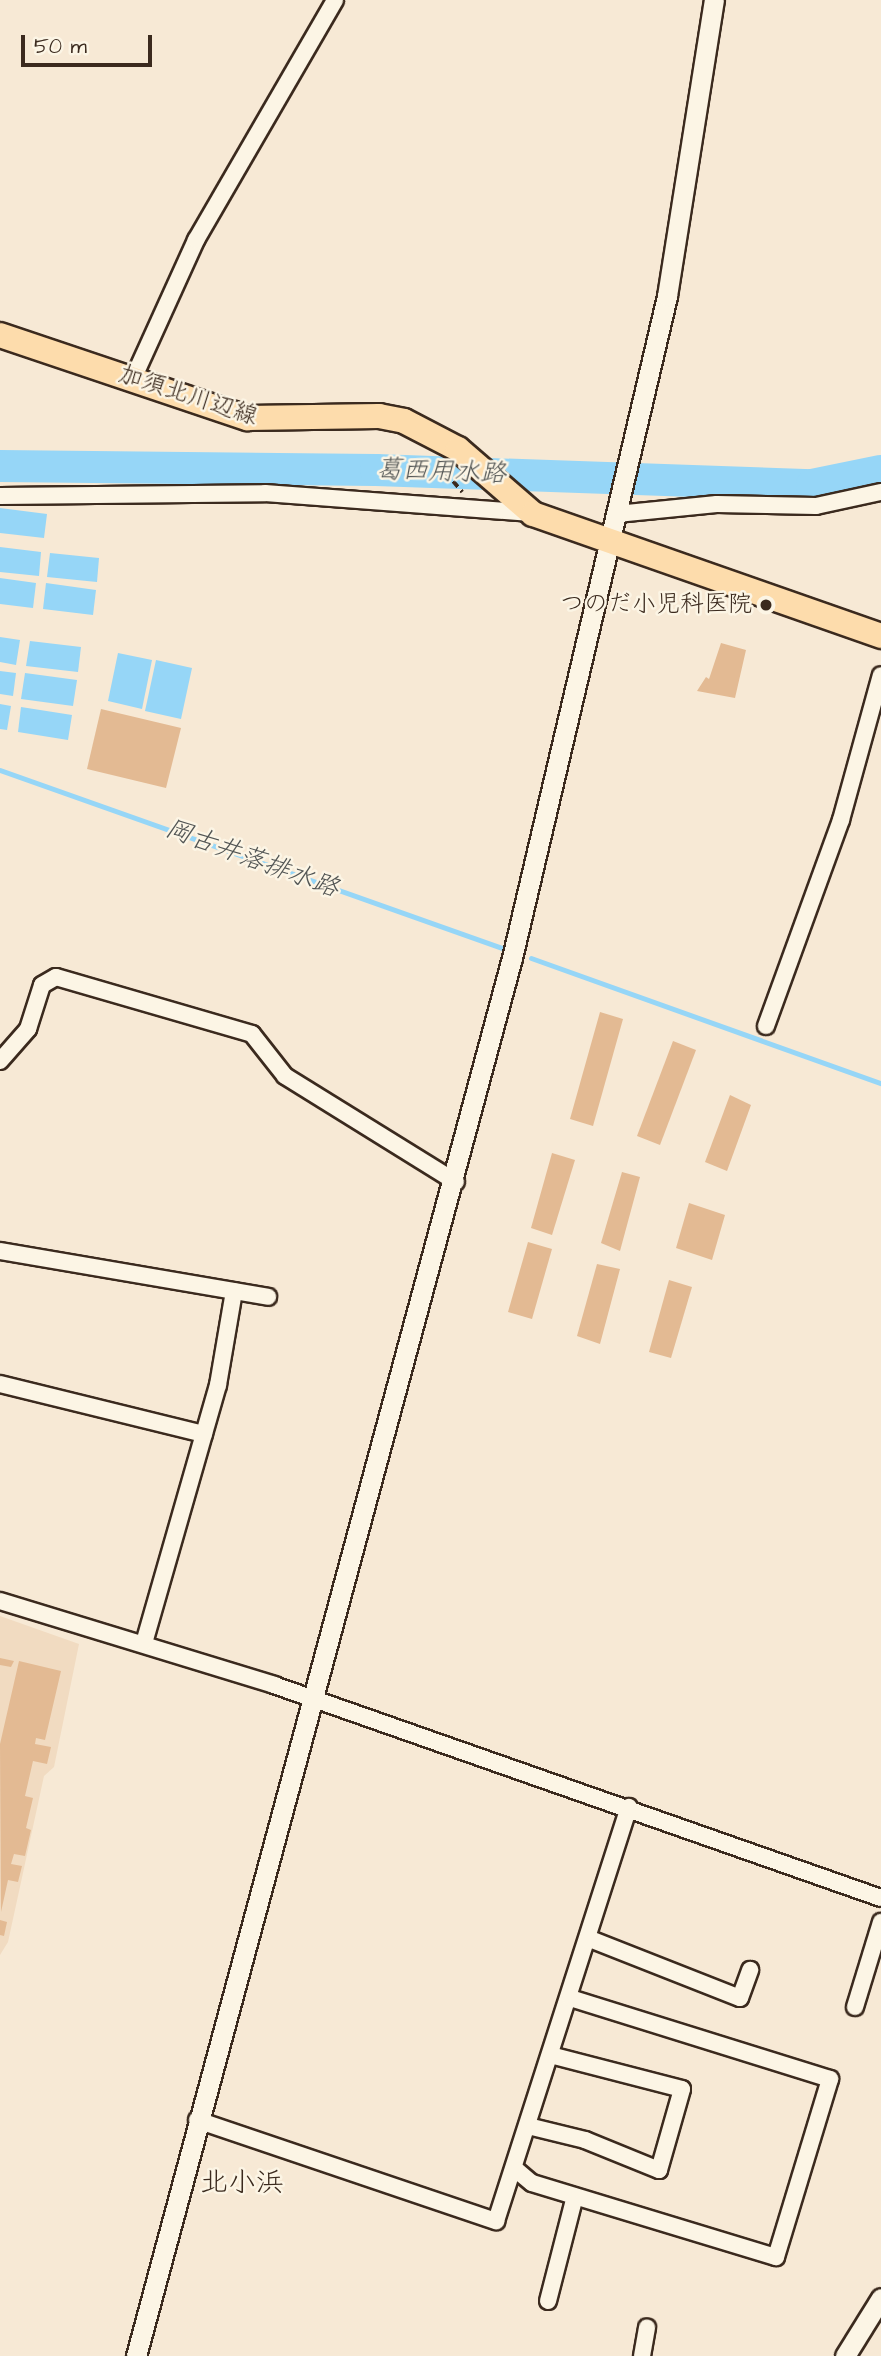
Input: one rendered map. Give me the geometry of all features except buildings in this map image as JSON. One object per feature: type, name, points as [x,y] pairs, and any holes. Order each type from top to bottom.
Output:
[{"type":"main road","name":"加須北川辺線","points":[[0,335],[265,421],[379,416],[431,433],[458,449],[525,507]]},
{"type":"main road","points":[[525,507],[614,526],[881,636]]},
{"type":"street","points":[[133,379],[196,240],[335,0]]},
{"type":"street","points":[[136,2356],[197,2120],[456,1182],[514,951],[667,296],[714,0]]},
{"type":"street","points":[[0,496],[265,492],[525,507]]},
{"type":"street","points":[[614,526],[707,504],[816,506],[881,492]]},
{"type":"street","points":[[765,1026],[841,820],[881,675]]},
{"type":"street","points":[[0,1061],[28,1029],[43,985],[56,977],[252,1034],[285,1076],[456,1182]]},
{"type":"street","points":[[0,1251],[268,1297]]},
{"type":"street","points":[[144,1643],[218,1385],[234,1292]]},
{"type":"street","points":[[0,1384],[204,1434]]},
{"type":"street","points":[[0,1601],[144,1643],[629,1807],[881,1898]]},
{"type":"street","points":[[197,2120],[496,2221],[590,1939],[629,1807]]},
{"type":"street","points":[[855,2007],[881,1922]]},
{"type":"street","points":[[590,1939],[740,1998],[750,1970]]},
{"type":"street","points":[[514,2168],[531,2183],[776,2257],[830,2080],[570,1998]]},
{"type":"street","points":[[528,2126],[585,2140],[659,2170],[682,2089],[551,2055]]},
{"type":"street","points":[[548,2301],[575,2196]]},
{"type":"street","points":[[845,2356],[881,2298]]},
{"type":"street","points":[[642,2356],[647,2327]]},
{"type":"path","points":[[433,457],[473,506]]},
{"type":"shaded area","points":[[0,1616],[79,1644],[54,1767],[44,1776],[8,1942],[0,1955]]},
{"type":"water","points":[[0,508],[47,514],[44,538],[0,533]]},
{"type":"water","points":[[0,547],[41,552],[39,576],[0,572]]},
{"type":"water","points":[[50,553],[99,558],[97,582],[47,577]]},
{"type":"water","points":[[0,578],[36,583],[33,608],[0,604]]},
{"type":"water","points":[[46,583],[96,590],[93,615],[43,609]]},
{"type":"water","points":[[0,637],[20,640],[16,665],[0,662]]},
{"type":"water","points":[[30,641],[81,647],[78,672],[26,666]]},
{"type":"water","points":[[118,653],[152,660],[142,709],[108,701]]},
{"type":"water","points":[[156,660],[192,668],[181,719],[145,711]]},
{"type":"water","points":[[0,671],[16,673],[13,696],[0,694]]},
{"type":"water","points":[[25,673],[77,680],[73,706],[21,699]]},
{"type":"water","points":[[0,704],[11,706],[7,730],[0,729]]},
{"type":"water","points":[[21,707],[72,715],[68,740],[18,732]]},
{"type":"waterway","name":"葛西用水路","points":[[0,466],[376,470],[812,485],[881,471]]},
{"type":"waterway","name":"岡古井落排水路","points":[[0,770],[505,949]]},
{"type":"waterway","name":"岡古井落排水路","points":[[531,958],[881,1083]]},
{"type":"place","name":"つのだ小児科医院","points":[[766,605]]},
{"type":"district","name":"北小浜","points":[[242,2183]]}]
